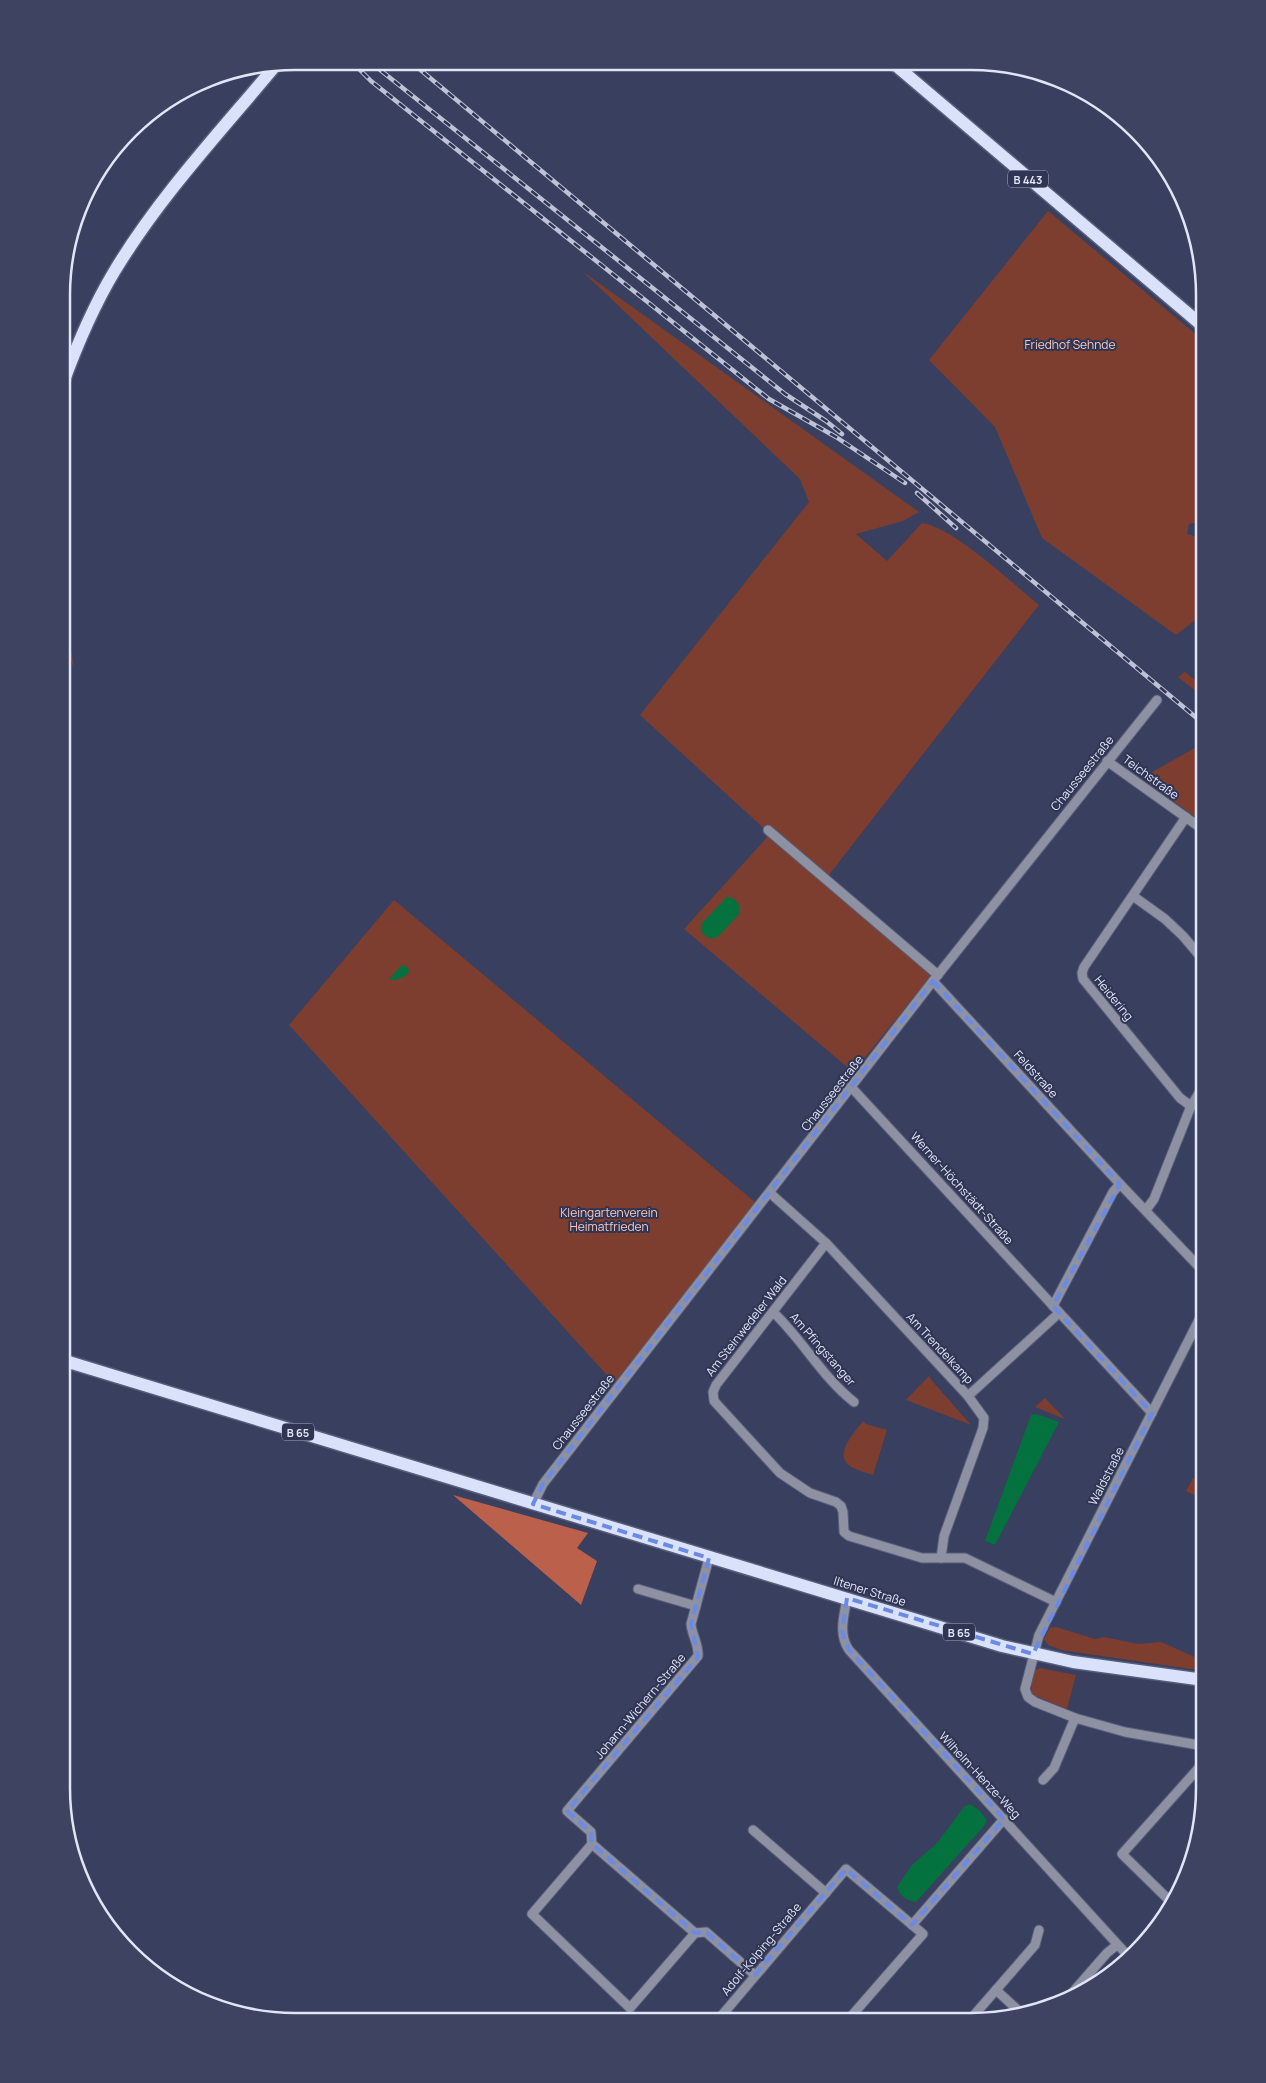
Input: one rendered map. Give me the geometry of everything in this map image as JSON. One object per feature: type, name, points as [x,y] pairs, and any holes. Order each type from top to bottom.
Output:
[{"type":"main road","name":"B 443","points":[[901,70],[1196,320]]},
{"type":"main road","points":[[70,366],[93,311],[129,247],[173,188],[271,71]]},
{"type":"main road","name":"B 65","points":[[70,1362],[533,1504]]},
{"type":"main road","name":"Iltener Straße","points":[[533,1504],[1034,1654],[1073,1662],[1196,1679]]},
{"type":"street","name":"Chausseestraße","points":[[533,1504],[543,1484],[936,978],[1157,700]]},
{"type":"street","name":"Teichstraße","points":[[1107,761],[1196,824]]},
{"type":"street","name":"Heidering","points":[[1186,817],[1084,967],[1082,973],[1083,979],[1180,1098],[1191,1106]]},
{"type":"street","name":"Feldstraße","points":[[768,830],[936,978],[1120,1184],[1196,1263]]},
{"type":"street","points":[[1133,896],[1165,919],[1183,936],[1196,952]]},
{"type":"street","name":"Werner-Höchstädt-Straße","points":[[852,1088],[1152,1412]]},
{"type":"street","points":[[1146,1210],[1154,1199],[1191,1106],[1196,1098]]},
{"type":"street","points":[[968,1396],[1056,1309],[1113,1192],[1120,1184]]},
{"type":"street","name":"Am Trendelkamp","points":[[770,1193],[826,1243],[968,1396],[984,1418],[983,1428],[944,1536],[941,1558]]},
{"type":"street","name":"Am Steinwedeler Wald","points":[[826,1243],[716,1385],[713,1392],[714,1401],[780,1473],[810,1492],[836,1502],[841,1506],[844,1532],[849,1536],[922,1558],[965,1558],[1056,1602]]},
{"type":"street","name":"Am Pfingstanger","points":[[773,1312],[846,1396],[854,1402]]},
{"type":"street","name":"Waldstraße","points":[[1196,1326],[1039,1635],[1025,1689],[1028,1697],[1046,1708],[1074,1718],[1125,1732],[1196,1745]]},
{"type":"street","name":"Johann-Wichern-Straße","points":[[592,1844],[591,1832],[567,1811],[698,1656],[699,1647],[692,1633],[691,1624],[709,1558]]},
{"type":"street","points":[[638,1589],[696,1606]]},
{"type":"street","name":"Wilhelm-Henze-Weg","points":[[847,1598],[842,1632],[844,1642],[849,1650],[1124,1952]]},
{"type":"street","points":[[1043,1780],[1054,1768],[1074,1718]]},
{"type":"street","points":[[1167,1898],[1122,1854],[1196,1771]]},
{"type":"street","points":[[854,2013],[922,1934],[912,1925],[1004,1819]]},
{"type":"street","points":[[753,1830],[826,1893]]},
{"type":"street","points":[[695,1932],[630,2008],[532,1914],[592,1844],[695,1932],[706,1932],[755,1976]]},
{"type":"street","name":"Adolf-Kolping-Straße","points":[[723,2013],[846,1869],[912,1925]]},
{"type":"street","points":[[976,2013],[1034,1945],[1039,1930]]},
{"type":"street","points":[[1080,1985],[1107,1953],[1117,1945]]},
{"type":"street","points":[[996,1990],[1016,2009]]},
{"type":"highlighted area","points":[[933,981],[1120,1184],[1053,1306],[1152,1413],[1033,1654],[847,1598],[842,1632],[849,1650],[1004,1819],[912,1925],[846,1869],[755,1975],[706,1932],[695,1933],[592,1844],[591,1832],[567,1811],[698,1657],[691,1624],[709,1558],[533,1504],[543,1484]]},
{"type":"green space","name":"Friedhof Sehnde","points":[[1048,211],[1196,334],[1196,523],[1189,524],[1187,534],[1196,536],[1196,619],[1176,635],[1042,538],[995,427],[929,360]]},
{"type":"green space","points":[[582,271],[919,512],[903,521],[856,534],[887,561],[922,523],[950,534],[966,545],[1039,605],[825,880],[931,976],[853,1072],[684,929],[770,834],[640,715],[809,502],[800,479]]},
{"type":"green space","points":[[70,642],[74,668],[70,658]]},
{"type":"green space","points":[[1185,672],[1196,681],[1196,691],[1178,677]]},
{"type":"green space","points":[[1196,747],[1196,817],[1142,778]]},
{"type":"green space","name":"Kleingartenverein Heimatfrieden","points":[[394,900],[756,1203],[616,1385],[289,1025]]},
{"type":"green space","points":[[929,1376],[933,1382],[971,1425],[906,1400]]},
{"type":"green space","points":[[1045,1398],[1065,1419],[1035,1407]]},
{"type":"green space","points":[[863,1421],[866,1424],[887,1430],[873,1475],[850,1466],[845,1461],[844,1455],[847,1443]]},
{"type":"green space","points":[[1193,1478],[1196,1480],[1196,1496],[1186,1491]]},
{"type":"green space","points":[[1056,1627],[1095,1639],[1104,1637],[1138,1644],[1161,1642],[1196,1657],[1196,1670],[1061,1650],[1048,1645],[1044,1639],[1050,1628]]},
{"type":"green space","points":[[1040,1668],[1076,1675],[1067,1709],[1031,1694],[1033,1671]]},
{"type":"shaded area","points":[[727,897],[731,897],[739,904],[740,913],[718,937],[710,939],[701,932],[701,924]]},
{"type":"shaded area","points":[[402,965],[408,967],[408,974],[398,979],[390,980],[391,977]]},
{"type":"shaded area","points":[[1036,1414],[1059,1422],[995,1545],[985,1541],[1031,1415]]},
{"type":"shaded area","points":[[453,1495],[588,1533],[577,1548],[597,1561],[581,1605]]},
{"type":"shaded area","points":[[970,1804],[979,1810],[987,1820],[984,1826],[916,1902],[904,1898],[897,1887],[912,1865],[937,1843],[964,1807]]},
{"type":"railway","points":[[360,70],[371,81],[769,399],[836,437],[905,483]]},
{"type":"railway","points":[[380,70],[785,394],[842,434]]},
{"type":"railway","points":[[421,70],[1196,717]]},
{"type":"railway","points":[[917,493],[956,528]]}]
